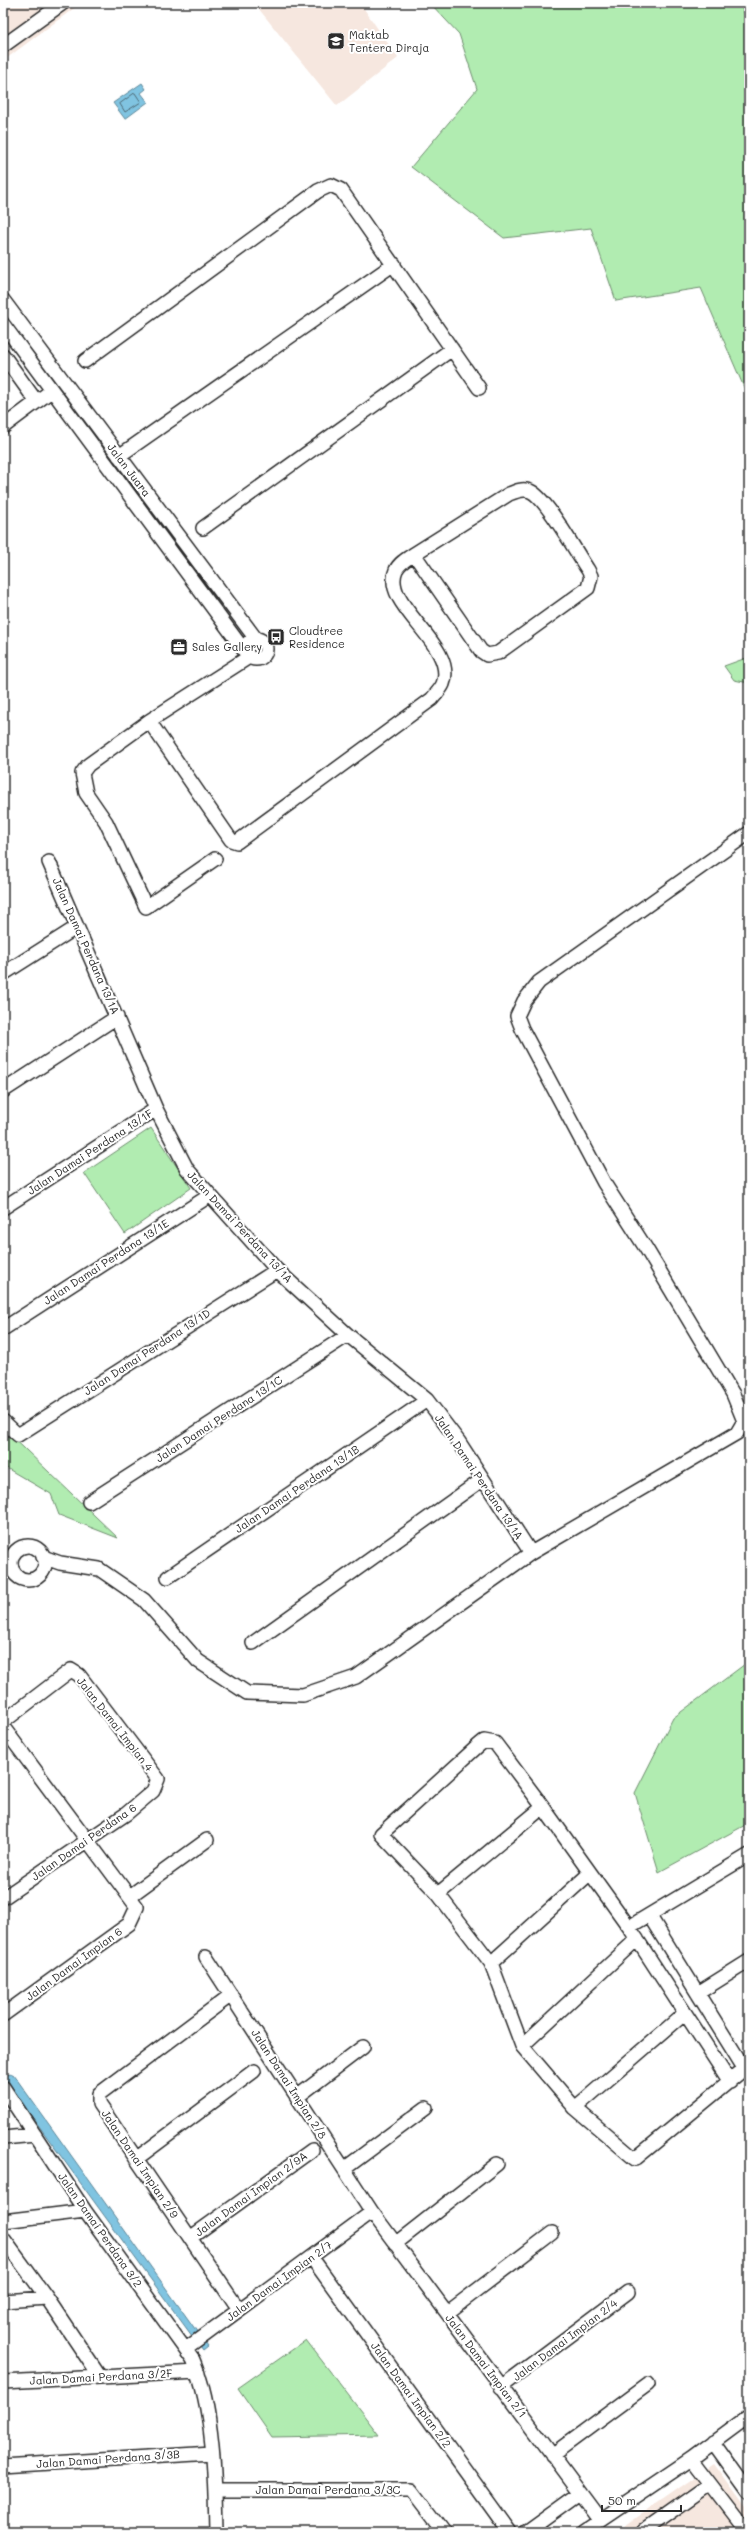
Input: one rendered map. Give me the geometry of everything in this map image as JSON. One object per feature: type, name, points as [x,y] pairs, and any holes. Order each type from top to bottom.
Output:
[{"type":"street","points":[[3,46],[62,3]]},
{"type":"street","points":[[85,361],[318,190],[331,185],[341,190],[394,264],[478,388]]},
{"type":"street","points":[[119,456],[394,264]]},
{"type":"street","name":"Jalan Juara","points":[[3,300],[256,639],[266,645],[266,650],[260,659],[249,657],[51,391],[3,324]]},
{"type":"street","points":[[203,528],[452,349]]},
{"type":"street","points":[[3,354],[36,401]]},
{"type":"street","points":[[3,427],[51,391]]},
{"type":"street","points":[[149,721],[231,840],[239,841],[432,699],[443,684],[444,669],[438,651],[404,605],[393,578],[396,568],[414,554],[509,494],[519,490],[529,490],[544,503],[588,570],[591,583],[588,588],[498,652],[487,655],[481,650],[414,554]]},
{"type":"street","points":[[215,859],[146,907],[106,822],[86,793],[82,773],[88,765],[149,721],[249,657]]},
{"type":"street","points":[[60,1563],[43,1571],[35,1579],[20,1579],[13,1572],[7,1560],[17,1550],[25,1546],[34,1547],[44,1557],[60,1563],[99,1569],[144,1600],[198,1662],[247,1693],[302,1695],[356,1677],[530,1553],[737,1433],[744,1421],[733,1394],[648,1250],[604,1183],[517,1016],[524,1001],[539,982],[749,833]]},
{"type":"street","name":"Jalan Damai Perdana 13/1A","points":[[49,862],[156,1109],[186,1170],[277,1270],[348,1335],[426,1400],[459,1442],[530,1553]]},
{"type":"street","points":[[3,974],[77,927]]},
{"type":"street","points":[[3,1091],[117,1017]]},
{"type":"street","name":"Jalan Damai Perdana 13/1F","points":[[3,1208],[156,1109]]},
{"type":"street","name":"Jalan Damai Perdana 13/1E","points":[[3,1329],[209,1196]]},
{"type":"street","name":"Jalan Damai Perdana 13/1D","points":[[3,1421],[18,1435],[277,1270]]},
{"type":"street","name":"Jalan Damai Perdana 13/1C","points":[[90,1502],[348,1335]]},
{"type":"street","name":"Jalan Damai Perdana 13/1B","points":[[168,1577],[426,1400]]},
{"type":"street","points":[[253,1643],[483,1479]]},
{"type":"street","points":[[3,1547],[17,1550]]},
{"type":"street","points":[[43,1571],[44,1557]]},
{"type":"street","name":"Jalan Damai Impian 4","points":[[3,1722],[71,1670],[79,1675],[158,1779]]},
{"type":"street","points":[[3,1727],[87,1842],[134,1902],[207,1840]]},
{"type":"street","points":[[491,1741],[543,1807],[589,1874],[629,1927],[684,2014],[739,2073],[635,2160],[575,2108],[522,2046],[491,1963],[438,1894],[382,1834],[478,1746],[484,1742],[491,1741]]},
{"type":"street","name":"Jalan Damai Perdana 6","points":[[5,1891],[87,1842],[126,1814],[153,1790],[158,1779]]},
{"type":"street","points":[[438,1894],[543,1807]]},
{"type":"street","points":[[629,1927],[749,1855]]},
{"type":"street","points":[[491,1963],[589,1874]]},
{"type":"street","name":"Jalan Damai Impian 6","points":[[3,2015],[129,1924],[134,1902]]},
{"type":"street","points":[[649,1915],[698,1993],[739,2073]]},
{"type":"street","points":[[522,2046],[637,1939]]},
{"type":"street","name":"Jalan Damai Impian 2/8","points":[[206,1957],[372,2212]]},
{"type":"street","points":[[698,1993],[749,1961]]},
{"type":"street","name":"Jalan Damai Impian 2/9","points":[[231,1995],[99,2094],[99,2104],[239,2310]]},
{"type":"street","points":[[575,2108],[684,2014]]},
{"type":"street","points":[[297,2097],[363,2047]]},
{"type":"street","points":[[136,2159],[254,2071]]},
{"type":"street","name":"Jalan Damai Perdana 3/2","points":[[3,2087],[85,2211],[195,2343],[198,2372],[212,2452],[216,2532]]},
{"type":"street","points":[[344,2169],[426,2108]]},
{"type":"street","points":[[3,2138],[35,2135]]},
{"type":"street","name":"Jalan Damai Impian 2/9A","points":[[190,2238],[312,2150]]},
{"type":"street","points":[[395,2244],[496,2164]]},
{"type":"street","points":[[3,2221],[85,2211]]},
{"type":"street","name":"Jalan Damai Impian 2/1","points":[[372,2212],[601,2520]]},
{"type":"street","name":"Jalan Damai Impian 2/7","points":[[195,2343],[312,2258],[372,2212]]},
{"type":"street","points":[[447,2313],[552,2233]]},
{"type":"street","points":[[3,2238],[47,2298],[100,2377]]},
{"type":"street","name":"Jalan Damai Impian 2/2","points":[[312,2258],[510,2532]]},
{"type":"street","name":"Jalan Damai Impian 2/4","points":[[502,2387],[628,2292]]},
{"type":"street","points":[[3,2301],[47,2298]]},
{"type":"street","name":"Jalan Damai Perdana 3/2F","points":[[3,2382],[198,2372]]},
{"type":"street","points":[[552,2455],[648,2384]]},
{"type":"street","points":[[583,2532],[691,2459],[749,2416]]},
{"type":"street","points":[[713,2442],[749,2492]]},
{"type":"street","name":"Jalan Damai Perdana 3/3B","points":[[3,2466],[212,2452]]},
{"type":"street","points":[[691,2459],[747,2532]]},
{"type":"street","points":[[642,2532],[710,2484]]},
{"type":"street","name":"Jalan Damai Perdana 3/3C","points":[[215,2490],[412,2490],[444,2532]]},
{"type":"street","points":[[526,2532],[580,2493]]},
{"type":"shaded area","points":[[3,3],[81,3],[3,61]]},
{"type":"shaded area","name":"Maktab Tentera Diraja","points":[[254,3],[360,3],[398,58],[337,106]]},
{"type":"shaded area","points":[[714,2463],[749,2511],[749,2532],[615,2532]]},
{"type":"green space","points":[[430,3],[740,3],[749,26],[749,399],[701,288],[616,301],[591,228],[504,238],[411,167],[477,89],[459,34]]},
{"type":"green space","points":[[749,657],[749,683],[734,680],[724,666]]},
{"type":"green space","points":[[151,1128],[191,1188],[125,1234],[84,1173]]},
{"type":"green space","points":[[3,1428],[118,1538],[59,1515],[51,1494],[3,1466]]},
{"type":"green space","points":[[749,1661],[749,1823],[659,1872],[635,1793],[673,1718]]},
{"type":"green space","points":[[306,2340],[379,2435],[272,2437],[238,2388]]},
{"type":"water","points":[[142,83],[146,89],[141,93],[148,102],[125,119],[113,103]]},
{"type":"water","points":[[13,2074],[208,2347],[203,2351],[9,2085],[3,2086],[3,2075]]},
{"type":"place","name":"Maktab Tentera Diraja","points":[[336,41]]},
{"type":"place","name":"Cloudtree Residence","points":[[276,637]]},
{"type":"place","name":"Sales Gallery","points":[[179,647]]}]
